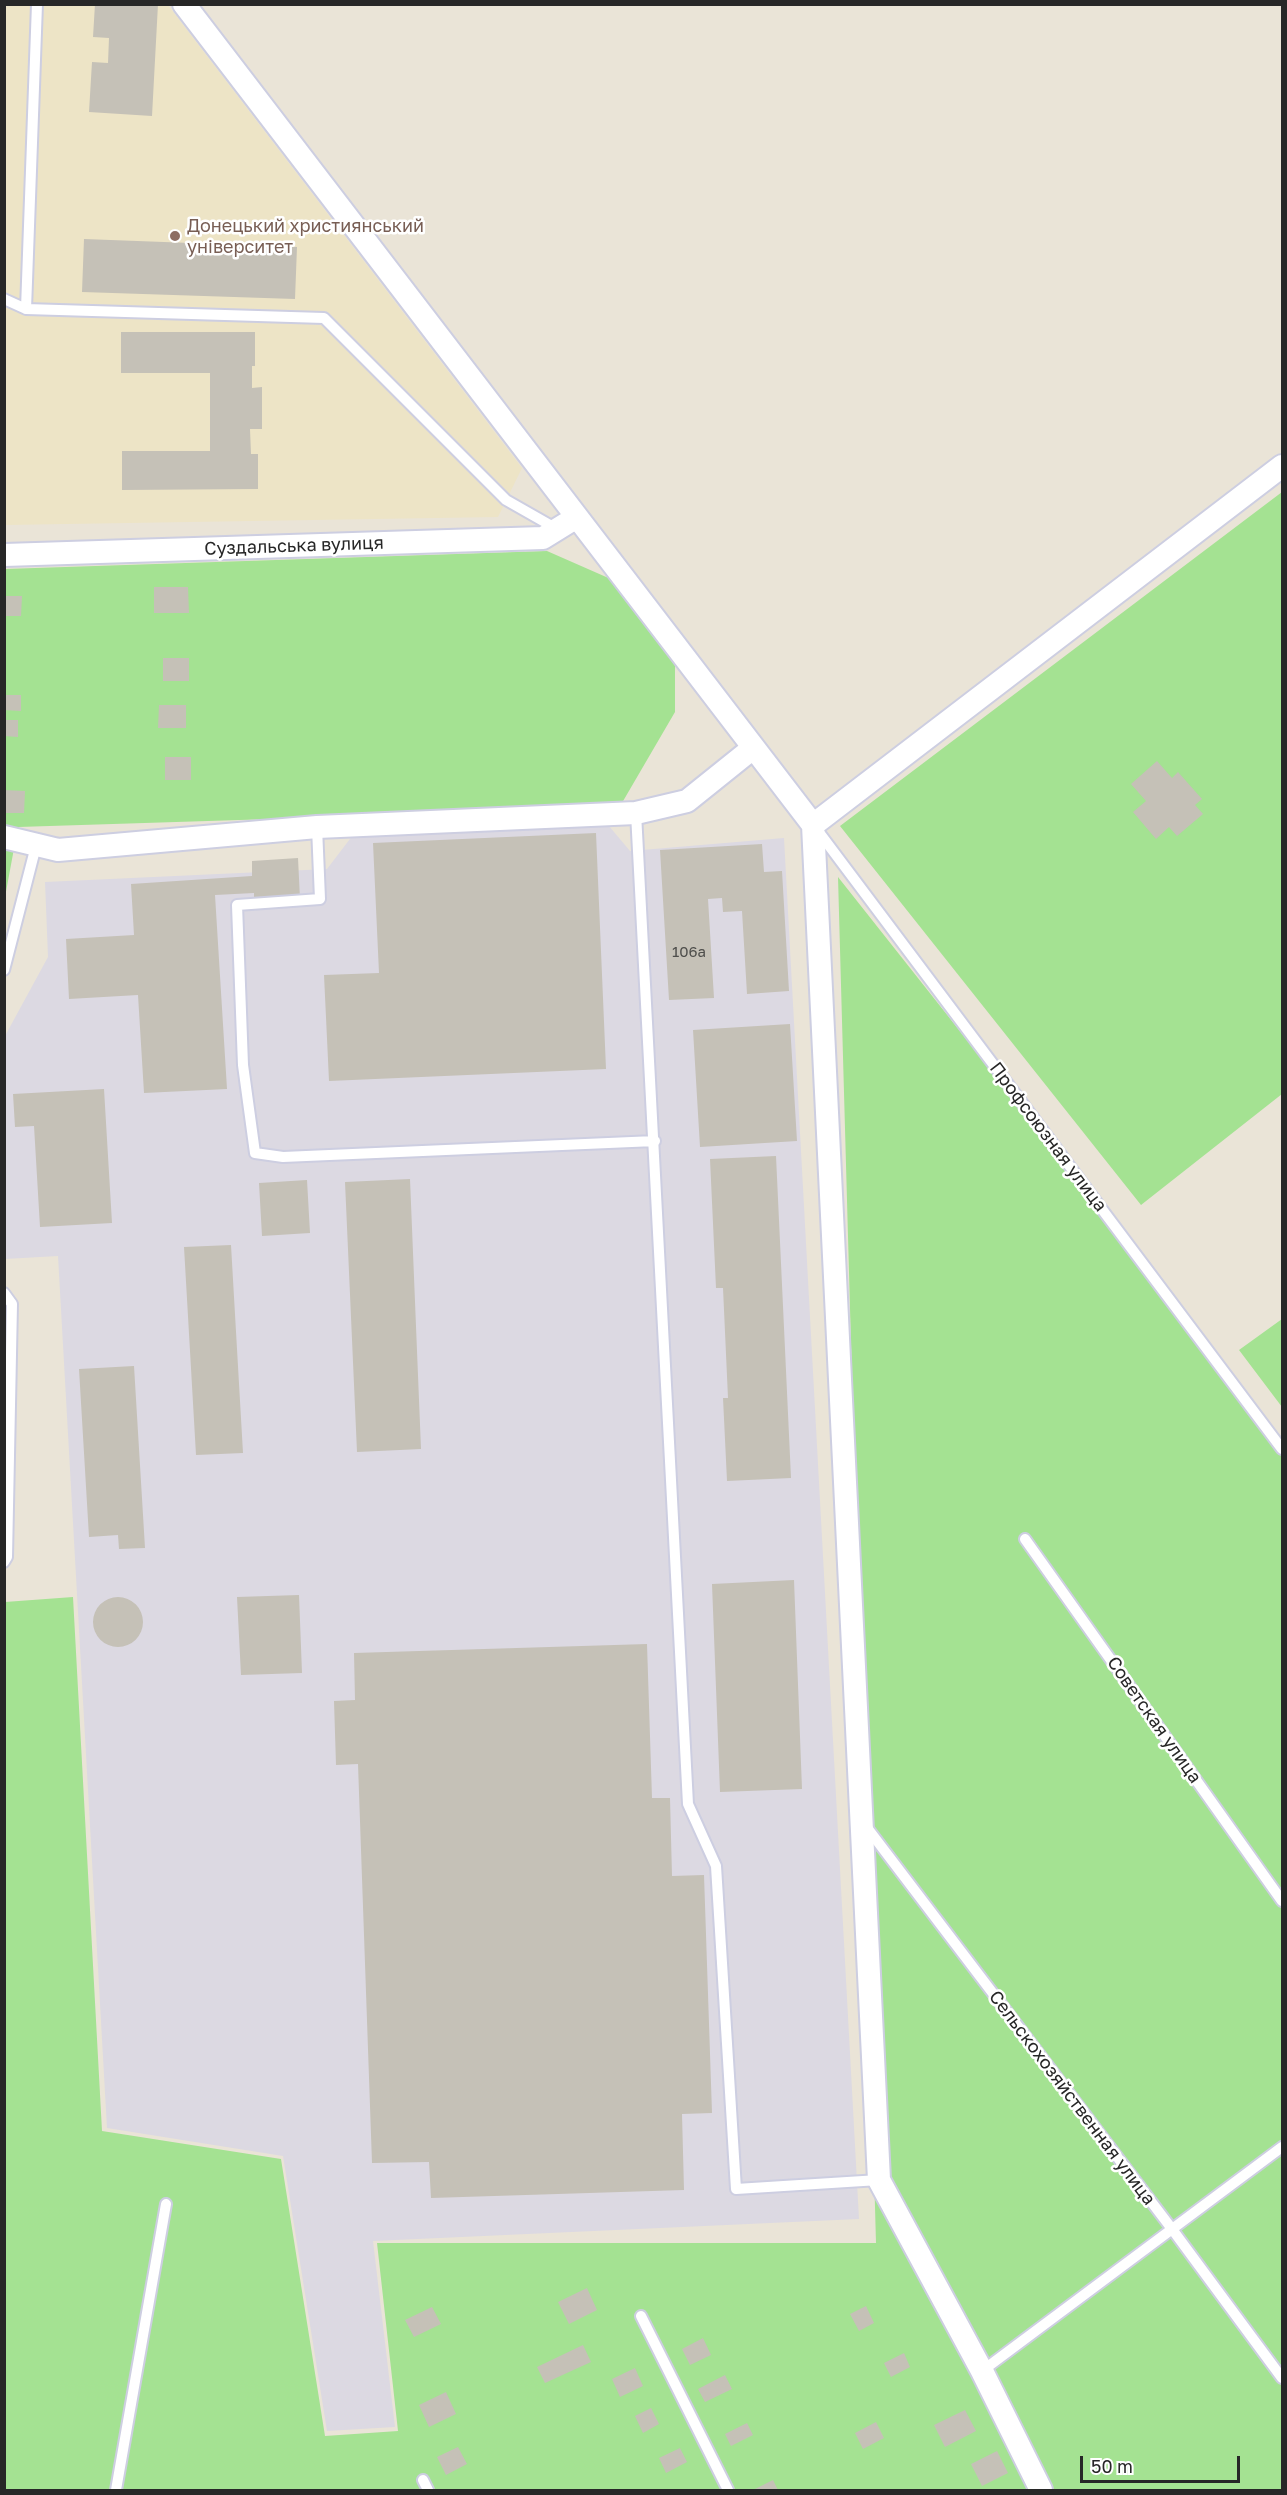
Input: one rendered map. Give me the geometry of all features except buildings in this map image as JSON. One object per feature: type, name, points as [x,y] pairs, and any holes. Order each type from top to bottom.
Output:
[{"type":"street","points":[[184,4],[813,825],[879,2180],[981,2371],[1041,2490]]},
{"type":"street","points":[[813,825],[1282,466]]},
{"type":"street","name":"Суздальська вулиця","points":[[4,555],[543,538],[577,517]]},
{"type":"street","points":[[4,837],[58,850],[317,827],[636,813],[687,801],[753,748]]},
{"type":"lane","points":[[26,309],[37,4]]},
{"type":"lane","points":[[4,298],[26,309],[324,318],[506,500],[557,529]]},
{"type":"lane","points":[[636,813],[688,1804],[716,1866],[736,2189],[879,2180]]},
{"type":"lane","name":"Профсоюзная улица","points":[[813,825],[1282,1449]]},
{"type":"lane","points":[[317,827],[320,900],[237,905],[243,1065],[255,1153],[283,1157],[655,1142]]},
{"type":"lane","points":[[4,970],[36,846]]},
{"type":"lane","points":[[4,1293],[12,1304],[7,1557],[4,1562]]},
{"type":"lane","name":"Советская улица","points":[[1025,1539],[1282,1900]]},
{"type":"lane","name":"Сельскохозяйственная улица","points":[[860,1818],[1172,2229],[1282,2378]]},
{"type":"lane","points":[[981,2371],[1282,2147]]},
{"type":"lane","points":[[116,2490],[166,2204]]},
{"type":"lane","points":[[641,2316],[728,2490]]},
{"type":"shaded area","name":"Донецький християнський університет","points":[[4,5],[168,5],[522,468],[498,517],[5,525]]},
{"type":"shaded area","points":[[609,826],[630,851],[784,838],[859,2219],[373,2241],[395,2427],[327,2431],[283,2156],[107,2128],[58,1256],[5,1259],[5,1036],[48,957],[45,882],[327,869],[353,835]]},
{"type":"green space","points":[[1282,492],[1282,1094],[1141,1205],[840,826]]},
{"type":"green space","points":[[547,551],[613,580],[675,660],[675,712],[619,808],[18,827],[5,897],[5,569]]},
{"type":"green space","points":[[838,877],[1282,1438],[1282,2490],[5,2490],[5,1602],[73,1597],[102,2131],[281,2159],[325,2436],[398,2431],[377,2243],[876,2243]]},
{"type":"green space","points":[[1282,1319],[1282,1407],[1239,1350]]},
{"type":"place","name":"Донецький християнський університет","points":[[175,236]]}]
